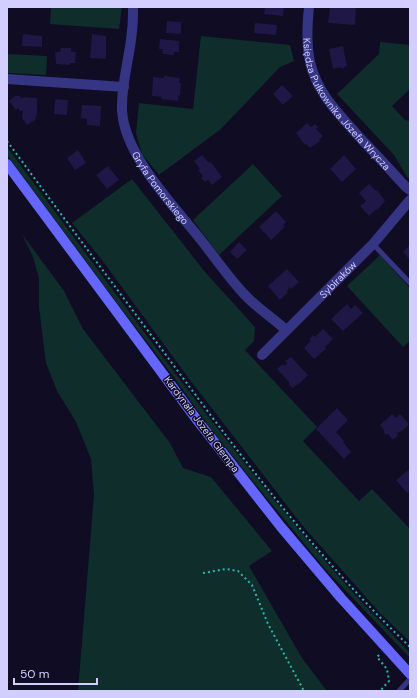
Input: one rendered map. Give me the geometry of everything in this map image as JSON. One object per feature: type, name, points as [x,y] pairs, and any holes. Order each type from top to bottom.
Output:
[{"type":"main road","name":"Kardynała Józefa Glempa","points":[[7,164],[197,420],[281,527],[341,598],[410,674]]},
{"type":"street","name":"Gryfa Pomorskiego","points":[[133,7],[132,32],[122,110],[127,134],[136,153],[162,193],[201,240],[221,268],[246,295],[286,330]]},
{"type":"street","name":"Księdza Pułkownika Józefa Wrycza","points":[[309,7],[307,28],[308,46],[310,63],[317,82],[334,109],[410,190]]},
{"type":"street","points":[[7,79],[124,87]]},
{"type":"street","name":"Sybiraków","points":[[262,355],[373,244],[410,200]]},
{"type":"lane","points":[[373,244],[410,283]]},
{"type":"lane","points":[[399,691],[410,679]]},
{"type":"path","points":[[7,141],[248,463],[332,564],[379,617],[410,647]]},
{"type":"path","points":[[203,573],[226,570],[238,571],[252,585],[268,624],[304,691]]},
{"type":"green space","points":[[51,7],[122,7],[119,29],[50,24]]},
{"type":"green space","points":[[201,36],[290,45],[294,61],[280,67],[221,129],[159,175],[142,154],[136,133],[139,103],[193,109]]},
{"type":"green space","points":[[380,42],[410,45],[410,89],[392,106],[405,120],[410,121],[410,178],[407,177],[394,155],[337,94],[379,54]]},
{"type":"green space","points":[[7,54],[47,56],[46,75],[7,73]]},
{"type":"green space","points":[[7,147],[161,355],[240,457],[333,570],[410,653],[410,658],[325,569],[207,424],[173,376],[7,155]]},
{"type":"green space","points":[[253,164],[282,196],[219,255],[193,220]]},
{"type":"green space","points":[[132,179],[205,272],[255,327],[254,341],[245,350],[317,427],[303,441],[359,501],[372,489],[410,529],[410,642],[380,613],[302,525],[190,380],[102,260],[72,223]]},
{"type":"green space","points":[[22,234],[64,291],[83,329],[170,443],[183,468],[211,477],[272,551],[249,566],[302,658],[327,691],[78,691],[94,495],[91,459],[76,422],[57,391],[46,363],[39,307],[39,278],[33,257]]},
{"type":"green space","points":[[380,255],[410,288],[410,341],[403,347],[347,286]]},
{"type":"building","points":[[265,7],[284,7],[283,16],[264,14]]},
{"type":"building","points":[[330,7],[356,7],[355,25],[328,23]]},
{"type":"building","points":[[167,21],[181,22],[181,34],[166,33]]},
{"type":"building","points":[[255,23],[277,25],[276,35],[254,33]]},
{"type":"building","points":[[23,34],[42,36],[42,47],[22,46]]},
{"type":"building","points":[[92,34],[106,36],[106,59],[90,58]]},
{"type":"building","points":[[160,39],[179,41],[179,52],[174,52],[174,55],[162,54],[163,49],[159,49]]},
{"type":"building","points":[[343,46],[347,66],[341,69],[341,67],[333,69],[329,49]]},
{"type":"building","points":[[61,48],[71,48],[71,52],[76,52],[75,63],[70,63],[70,65],[56,64],[55,53],[60,52]]},
{"type":"building","points":[[164,76],[180,78],[180,96],[178,95],[178,101],[161,99],[162,97],[152,96],[153,77],[164,78]]},
{"type":"building","points":[[282,85],[293,96],[283,105],[273,94]]},
{"type":"building","points":[[15,96],[20,96],[21,99],[24,97],[37,98],[37,116],[35,120],[27,125],[22,118],[23,111],[20,111],[18,108],[16,110],[9,101]]},
{"type":"building","points":[[55,99],[68,100],[67,115],[54,114]]},
{"type":"building","points":[[82,105],[101,106],[100,126],[87,125],[87,119],[81,118]]},
{"type":"building","points":[[307,123],[311,127],[315,124],[318,127],[316,129],[323,136],[319,140],[320,141],[310,148],[306,144],[305,145],[296,133]]},
{"type":"building","points":[[78,150],[86,163],[75,170],[67,158]]},
{"type":"building","points":[[202,155],[209,163],[210,161],[222,177],[212,185],[208,180],[205,182],[201,178],[203,176],[198,170],[200,169],[194,161]]},
{"type":"building","points":[[344,155],[356,169],[342,182],[330,169]]},
{"type":"building","points":[[108,166],[119,180],[107,189],[96,175]]},
{"type":"building","points":[[369,184],[376,191],[377,190],[385,201],[369,216],[360,206],[366,201],[359,193]]},
{"type":"building","points":[[276,211],[286,222],[283,225],[285,227],[271,240],[259,227]]},
{"type":"building","points":[[239,242],[247,250],[237,259],[230,252]]},
{"type":"building","points":[[410,245],[410,260],[403,252]]},
{"type":"building","points":[[287,269],[299,282],[291,289],[290,287],[287,291],[288,292],[280,300],[268,286]]},
{"type":"building","points":[[347,304],[351,309],[355,305],[363,313],[343,331],[331,319]]},
{"type":"building","points":[[323,329],[333,339],[325,347],[326,349],[314,359],[304,348],[311,341],[309,340],[313,335],[315,337]]},
{"type":"building","points":[[291,357],[308,375],[292,388],[289,382],[277,369],[283,364],[285,366],[287,363],[285,361]]},
{"type":"building","points":[[337,408],[348,420],[336,432],[351,452],[344,459],[316,429]]},
{"type":"building","points":[[392,414],[396,418],[400,414],[409,424],[397,434],[398,435],[393,440],[388,434],[386,435],[384,433],[384,430],[380,425]]},
{"type":"building","points":[[408,470],[410,472],[410,490],[407,493],[396,480]]}]
